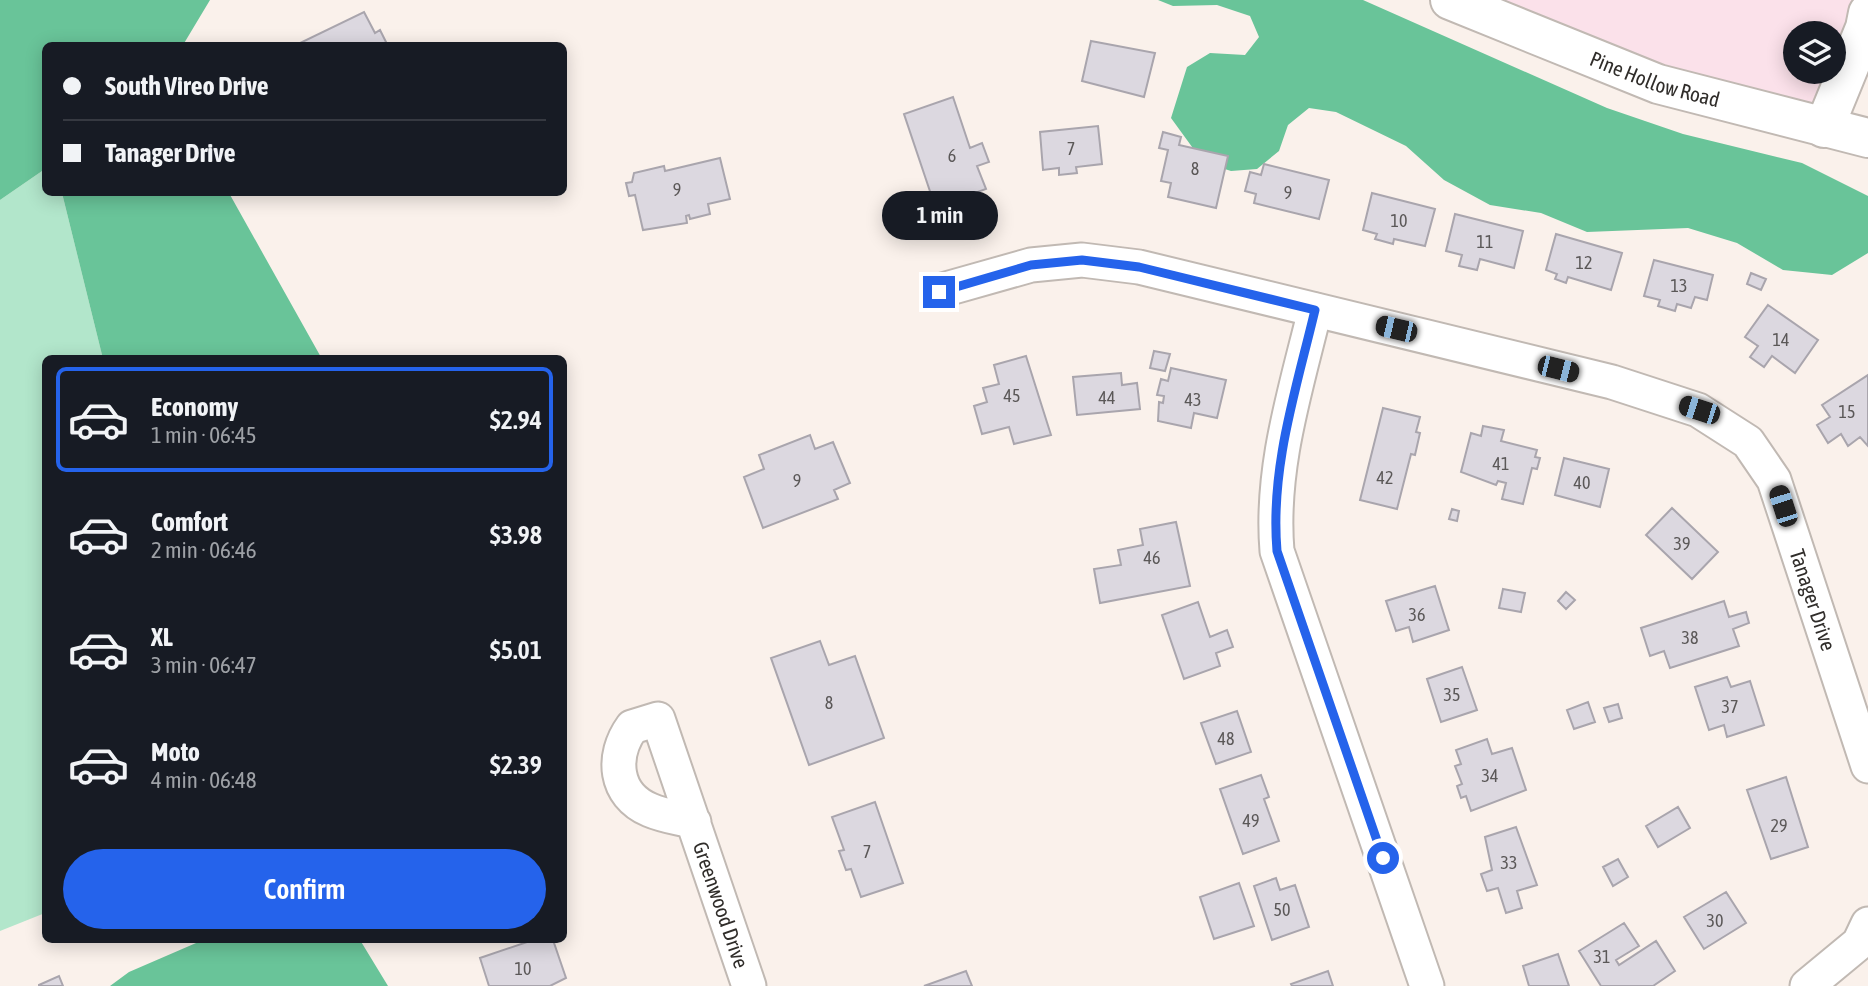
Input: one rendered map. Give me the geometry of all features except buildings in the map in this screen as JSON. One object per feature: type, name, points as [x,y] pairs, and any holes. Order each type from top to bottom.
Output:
[{"type":"street","name":"Pine Hollow Road","points":[[1450,0],[1658,84],[1868,138]]},
{"type":"street","points":[[1824,128],[1865,28],[1868,13]]},
{"type":"street","name":"Tanager Drive","points":[[939,292],[1031,265],[1082,260],[1139,267],[1612,382],[1699,410],[1748,442],[1774,480],[1868,766]]},
{"type":"street","points":[[1315,310],[1276,475],[1273,511],[1277,551],[1427,986]]},
{"type":"street","name":"Greenwood Drive","points":[[694,822],[750,986]]},
{"type":"street","points":[[1807,986],[1860,943],[1868,924]]},
{"type":"shaded area","points":[[1450,0],[1868,0],[1846,64],[1846,21],[1783,21],[1783,84],[1839,84],[1824,128]]},
{"type":"green space","points":[[0,0],[210,0],[185,42],[42,42],[42,171],[0,200]]},
{"type":"green space","points":[[1158,0],[1363,0],[1607,108],[1683,134],[1802,163],[1868,196],[1868,253],[1832,275],[1783,270],[1737,243],[1688,228],[1587,232],[1541,213],[1490,205],[1444,180],[1406,146],[1336,112],[1309,108],[1288,125],[1279,151],[1257,169],[1231,171],[1203,162],[1171,118],[1187,67],[1210,53],[1245,55],[1259,37],[1250,16],[1217,5],[1173,6]]},
{"type":"green space","points":[[42,171],[42,196],[63,196],[102,355],[42,355],[42,914],[0,931],[0,200]]},
{"type":"green space","points":[[63,196],[231,196],[320,355],[102,355]]},
{"type":"green space","points":[[196,943],[362,943],[388,986],[110,986],[129,972]]},
{"type":"route","points":[[939,292],[1031,265],[1082,260],[1139,267],[1315,310],[1276,475],[1273,511],[1277,551],[1383,858]]}]
